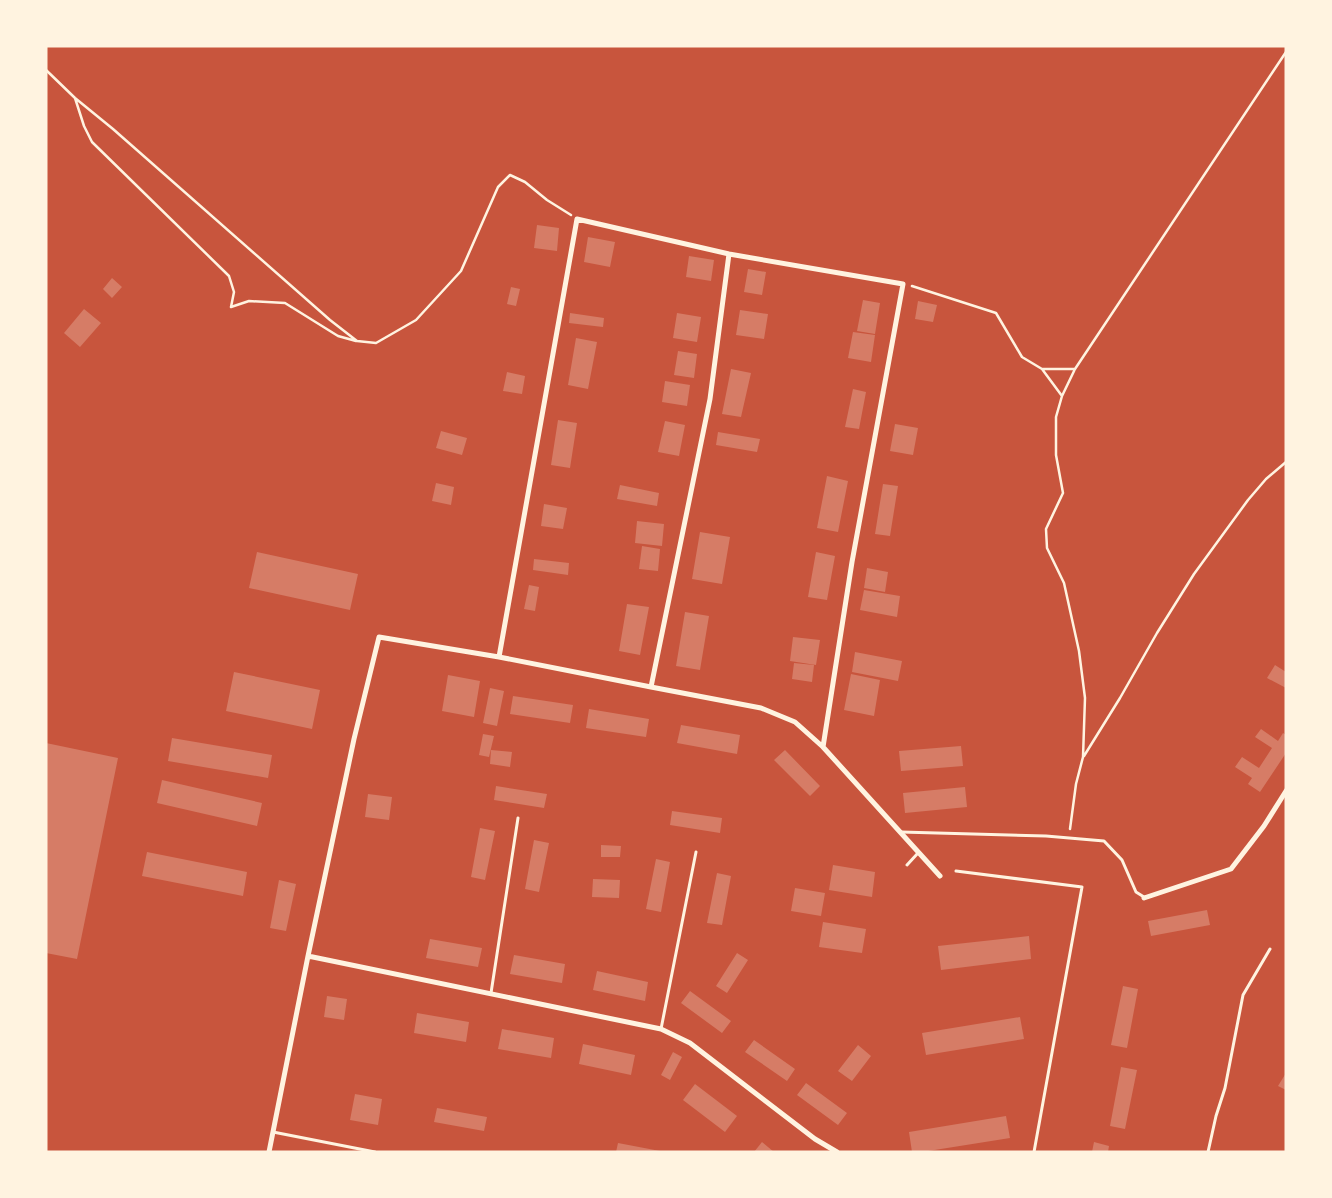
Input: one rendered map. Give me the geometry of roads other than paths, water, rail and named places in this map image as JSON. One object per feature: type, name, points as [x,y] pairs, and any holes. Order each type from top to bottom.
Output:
[{"type":"street","points":[[499,657],[577,219],[729,254],[903,284],[854,553],[823,747]]},
{"type":"street","points":[[651,688],[710,400],[729,254]]},
{"type":"street","points":[[269,1152],[354,739],[379,637],[499,657],[761,708],[795,722],[823,747],[940,876]]},
{"type":"street","points":[[1144,898],[1231,869],[1264,826],[1286,791]]},
{"type":"street","points":[[308,956],[660,1029],[690,1044],[815,1140],[837,1152]]},
{"type":"lane","points":[[491,993],[518,818]]},
{"type":"lane","points":[[901,832],[1104,841],[1122,860],[1136,892],[1144,898]]},
{"type":"lane","points":[[660,1029],[696,852]]},
{"type":"lane","points":[[907,865],[919,852]]},
{"type":"lane","points":[[956,871],[1082,887],[1034,1152]]},
{"type":"lane","points":[[1208,1152],[1216,1116],[1225,1088],[1242,994],[1270,949]]},
{"type":"lane","points":[[273,1132],[376,1152]]}]
